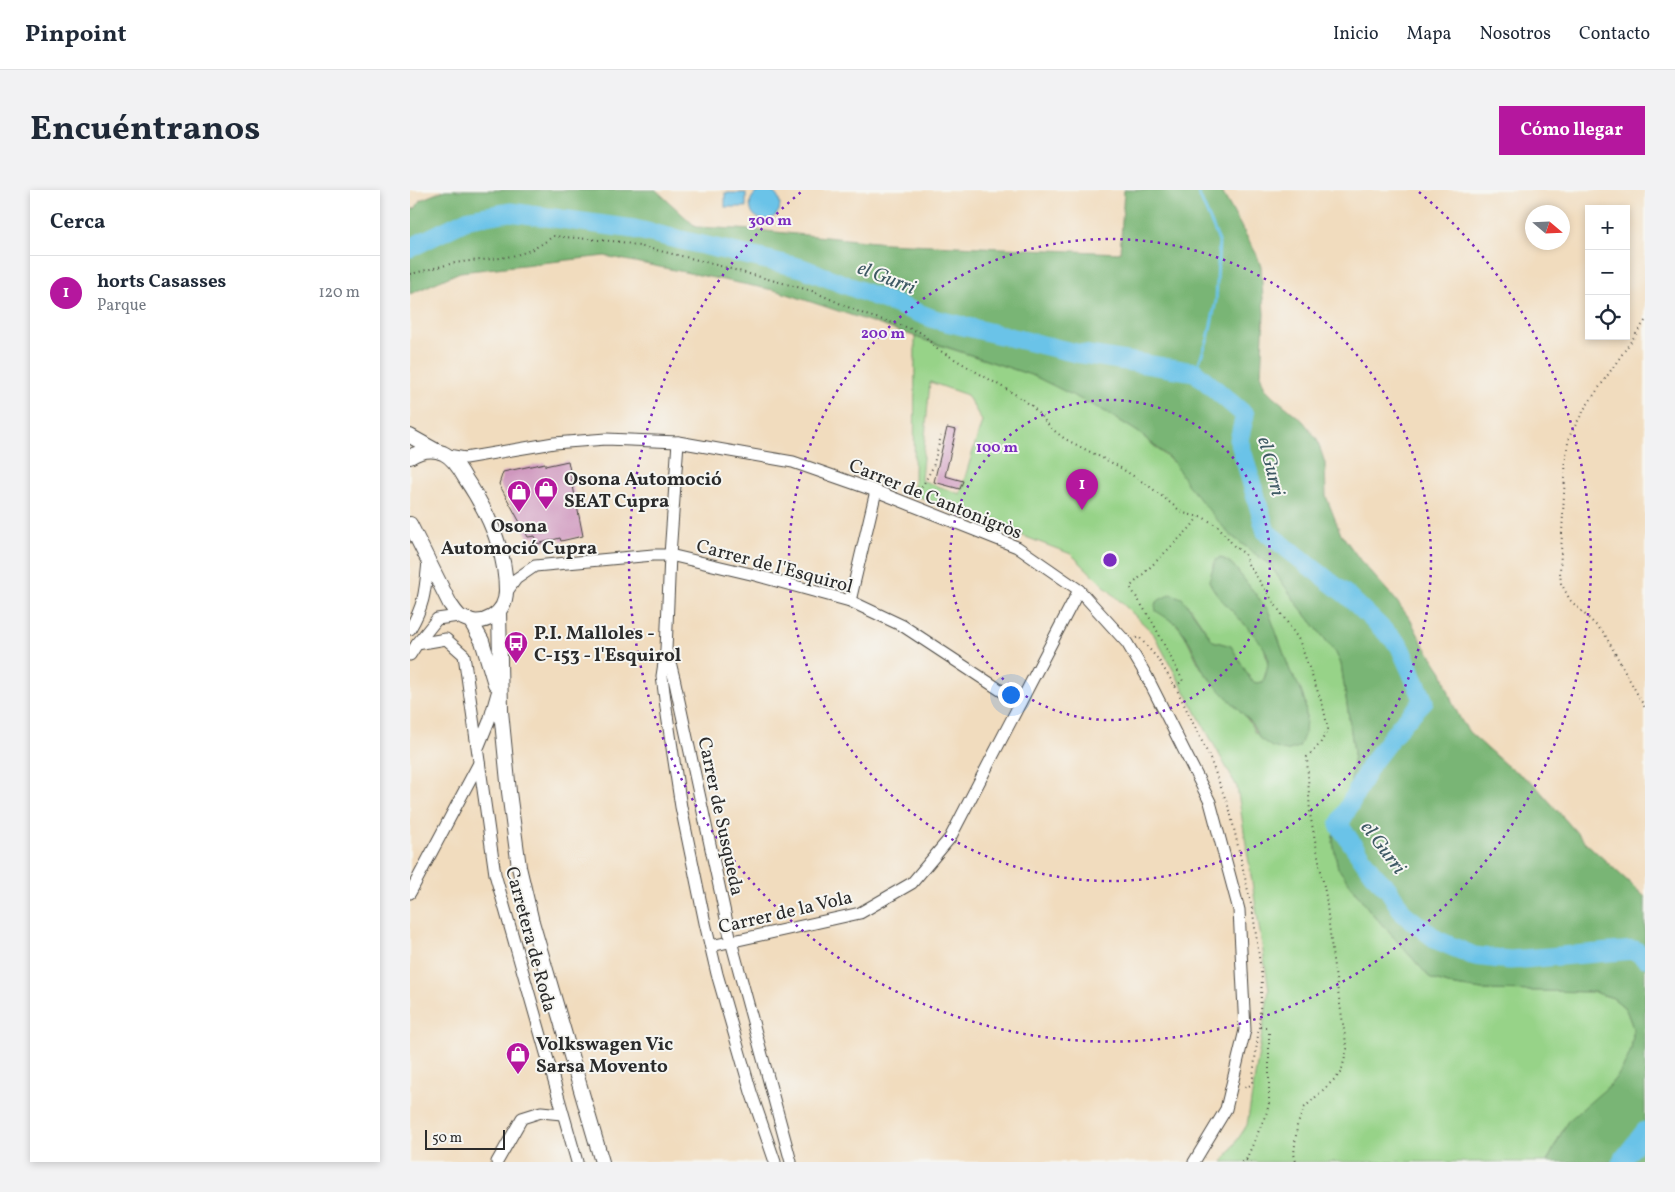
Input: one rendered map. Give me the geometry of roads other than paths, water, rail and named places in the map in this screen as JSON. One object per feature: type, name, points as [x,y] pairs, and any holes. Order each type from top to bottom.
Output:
[{"type":"street","points":[[410,436],[442,453],[460,469],[480,499],[492,525],[502,561],[506,593],[499,612],[501,712],[509,792],[521,876],[532,922],[602,1162]]},
{"type":"street","name":"Carrer de Cantonigròs","points":[[442,453],[464,458],[554,443],[606,439],[678,442],[793,462],[876,491],[1017,547],[1079,590],[1127,642],[1189,760],[1210,802],[1239,910],[1245,1030],[1226,1110],[1194,1162]]},
{"type":"street","name":"Carrer de Susqueda","points":[[678,442],[666,650],[662,676],[681,807],[710,946],[751,1092],[774,1162]]},
{"type":"street","points":[[410,457],[420,451],[442,453]]},
{"type":"street","points":[[850,601],[876,491]]},
{"type":"street","points":[[410,524],[450,604],[482,641],[493,675],[501,712]]},
{"type":"street","name":"Carrer de l'Esquirol","points":[[506,593],[516,579],[535,566],[670,555],[755,575],[850,601],[903,626],[1020,703]]},
{"type":"street","points":[[410,629],[421,610],[426,589],[428,561]]},
{"type":"street","name":"Carrer de la Vola","points":[[710,946],[860,913],[912,883],[950,838],[1079,590]]},
{"type":"street","points":[[410,655],[416,644],[437,619],[464,618],[476,622],[487,620],[499,612]]},
{"type":"street","name":"Carretera de Roda","points":[[416,644],[446,639],[464,655],[495,874],[577,1162]]},
{"type":"street","name":"Carrer de Susqueda","points":[[666,650],[674,678],[731,941],[790,1162]]},
{"type":"street","points":[[477,750],[489,721],[497,693]]},
{"type":"street","points":[[410,892],[479,763]]},
{"type":"street","points":[[497,1162],[522,1118],[541,1112],[562,1114]]},
{"type":"water","points":[[765,190],[771,191],[779,199],[779,211],[771,219],[765,220],[759,219],[751,211],[750,205],[751,199],[759,191]]},
{"type":"water","points":[[725,193],[746,193],[746,207],[725,207]]},
{"type":"waterway","points":[[1195,372],[1208,339],[1216,301],[1219,241],[1197,190]]},
{"type":"waterway","name":"el Gurri","points":[[410,248],[469,219],[510,212],[634,229],[802,268],[934,319],[1076,353],[1195,372],[1245,415],[1239,440],[1266,532],[1348,596],[1399,645],[1424,701],[1401,725],[1371,764],[1339,825],[1373,874],[1388,889],[1404,914],[1437,940],[1474,956],[1510,960],[1635,950],[1645,958]]},
{"type":"waterway","name":"el Gurri","points":[[1621,1162],[1645,1131]]},
{"type":"place","name":"Osona Automoció SEAT Cupra","points":[[546,510]]},
{"type":"place","name":"horts Casasses","points":[[1082,510]]},
{"type":"place","name":"Osona Automoció Cupra","points":[[519,513]]},
{"type":"place","name":"P.I. Malloles - C-153 - l'Esquirol","points":[[516,664]]},
{"type":"place","name":"Volkswagen Vic Sarsa Movento","points":[[518,1075]]}]
